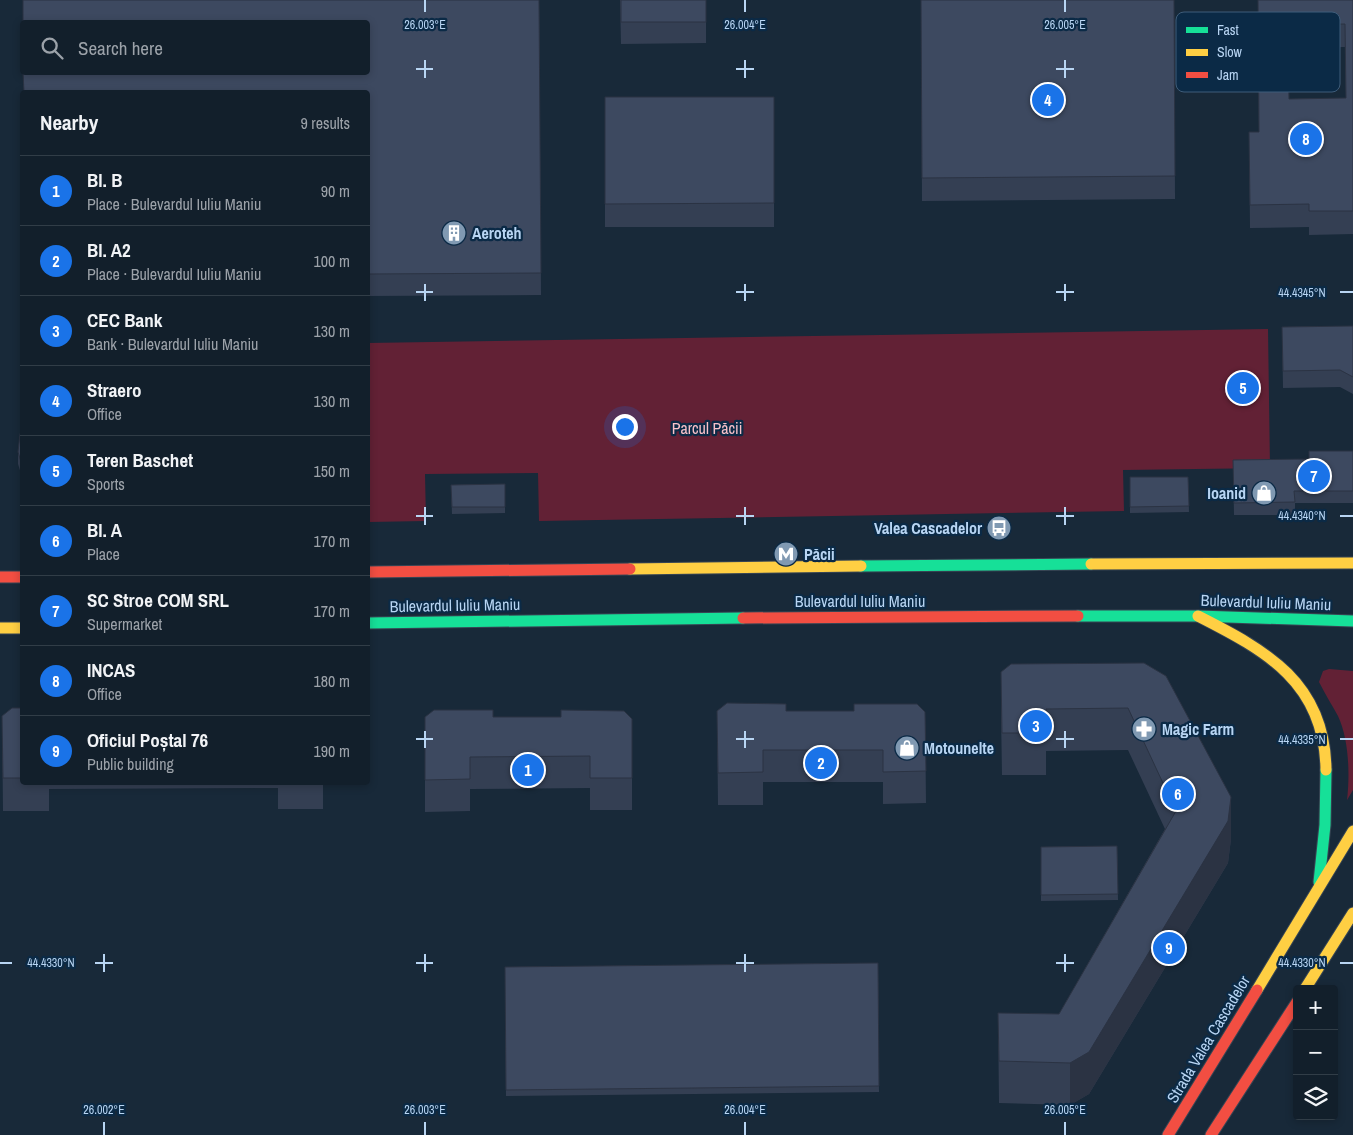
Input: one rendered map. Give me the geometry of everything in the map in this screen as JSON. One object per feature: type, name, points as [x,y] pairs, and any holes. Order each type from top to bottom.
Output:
[{"type":"main road","name":"Bulevardul Iuliu Maniu","points":[[370,572],[1000,564],[1353,563]]},
{"type":"main road","points":[[0,578],[20,577]]},
{"type":"main road","name":"Bulevardul Iuliu Maniu","points":[[370,623],[683,618],[1198,616],[1353,621]]},
{"type":"main road","points":[[1198,616],[1250,643],[1281,664],[1297,682],[1311,703],[1320,727],[1327,777],[1327,801],[1318,891]]},
{"type":"main road","points":[[0,628],[20,628]]},
{"type":"main road","name":"Strada Valea Cascadelor","points":[[1168,1135],[1353,831]]},
{"type":"main road","points":[[1308,985],[1353,913]]},
{"type":"main road","points":[[1210,1135],[1293,1008]]},
{"type":"green space","name":"Parcul Păcii","points":[[1268,329],[1270,468],[1123,470],[1124,511],[539,521],[538,473],[425,474],[426,521],[370,522],[370,343]]},
{"type":"green space","points":[[1329,669],[1353,671],[1353,790],[1347,800],[1348,768],[1342,725],[1319,682],[1323,671]]},
{"type":"building","points":[[23,0],[539,0],[541,273],[370,274],[370,90],[24,90],[23,75],[370,75],[370,20],[23,20]]},
{"type":"building","points":[[621,0],[706,0],[706,22],[621,22]]},
{"type":"building","points":[[921,0],[1174,0],[1175,176],[922,178]]},
{"type":"building","points":[[1258,0],[1353,0],[1353,211],[1309,211],[1309,204],[1250,205],[1249,132],[1259,132],[1259,92],[1289,92],[1289,99],[1346,98],[1345,24],[1340,24],[1340,12],[1258,12]]},
{"type":"building","points":[[605,97],[774,97],[774,203],[605,204]]},
{"type":"building","points":[[1353,326],[1353,377],[1340,370],[1283,371],[1282,327]]},
{"type":"building","points":[[20,434],[20,458],[18,452]]},
{"type":"building","points":[[1309,451],[1353,451],[1353,491],[1294,491],[1295,502],[1234,503],[1233,460],[1309,459]]},
{"type":"building","points":[[1130,477],[1188,477],[1189,506],[1130,507]]},
{"type":"building","points":[[505,484],[505,507],[452,507],[451,485]]},
{"type":"building","points":[[1144,663],[1166,676],[1231,797],[1228,821],[1089,1052],[1070,1063],[999,1061],[998,1013],[1059,1014],[1176,811],[1128,708],[1046,709],[1046,733],[1002,733],[1001,672],[1011,664]]},
{"type":"building","points":[[727,703],[786,704],[786,711],[854,711],[854,704],[917,704],[925,712],[926,771],[883,772],[883,750],[763,750],[763,772],[718,773],[717,711]]},
{"type":"building","points":[[12,708],[20,708],[20,778],[3,778],[2,716]]},
{"type":"building","points":[[434,710],[493,710],[493,717],[561,717],[561,710],[624,711],[632,719],[632,778],[590,778],[590,756],[470,757],[470,779],[425,780],[425,717]]},
{"type":"building","points":[[1117,846],[1118,894],[1041,895],[1041,847]]},
{"type":"building","points":[[878,963],[879,1086],[506,1090],[505,967]]},
{"type":"traffic: fast","points":[[861,566],[1091,564]]},
{"type":"traffic: fast","points":[[1078,616],[1198,616],[1353,621]]},
{"type":"traffic: fast","points":[[370,623],[743,618]]},
{"type":"traffic: fast","points":[[1319,882],[1325,825],[1326,770]]},
{"type":"traffic: slow","points":[[1091,564],[1353,563]]},
{"type":"traffic: slow","points":[[630,569],[861,566]]},
{"type":"traffic: slow","points":[[1198,616],[1269,657],[1288,674],[1303,692],[1315,714],[1323,740],[1326,770]]},
{"type":"traffic: slow","points":[[0,628],[20,628]]},
{"type":"traffic: slow","points":[[1257,990],[1353,831]]},
{"type":"traffic: slow","points":[[1308,985],[1353,913]]},
{"type":"traffic: jam","points":[[370,572],[630,569]]},
{"type":"traffic: jam","points":[[0,577],[20,577]]},
{"type":"traffic: jam","points":[[743,618],[1078,616]]},
{"type":"traffic: jam","points":[[1168,1135],[1257,990]]},
{"type":"traffic: jam","points":[[1211,1135],[1293,1008]]},
{"type":"place","name":"Straero","points":[[1048,100]]},
{"type":"place","name":"INCAS","points":[[1306,139]]},
{"type":"place","name":"Aeroteh","points":[[454,233]]},
{"type":"place","name":"Teren Baschet","points":[[1243,388]]},
{"type":"place","name":"SC Stroe COM SRL","points":[[1314,476]]},
{"type":"place","name":"Ioanid","points":[[1264,493]]},
{"type":"place","name":"Valea Cascadelor","points":[[999,528]]},
{"type":"place","name":"Păcii","points":[[786,554]]},
{"type":"place","name":"CEC Bank","points":[[1036,726]]},
{"type":"place","name":"Magic Farm","points":[[1144,729]]},
{"type":"place","name":"Motounelte","points":[[907,748]]},
{"type":"place","name":"Bl. A2","points":[[821,763]]},
{"type":"place","name":"Bl. B","points":[[528,770]]},
{"type":"place","name":"Bl. A","points":[[1178,794]]},
{"type":"place","name":"Oficiul Poștal 76","points":[[1169,948]]}]
